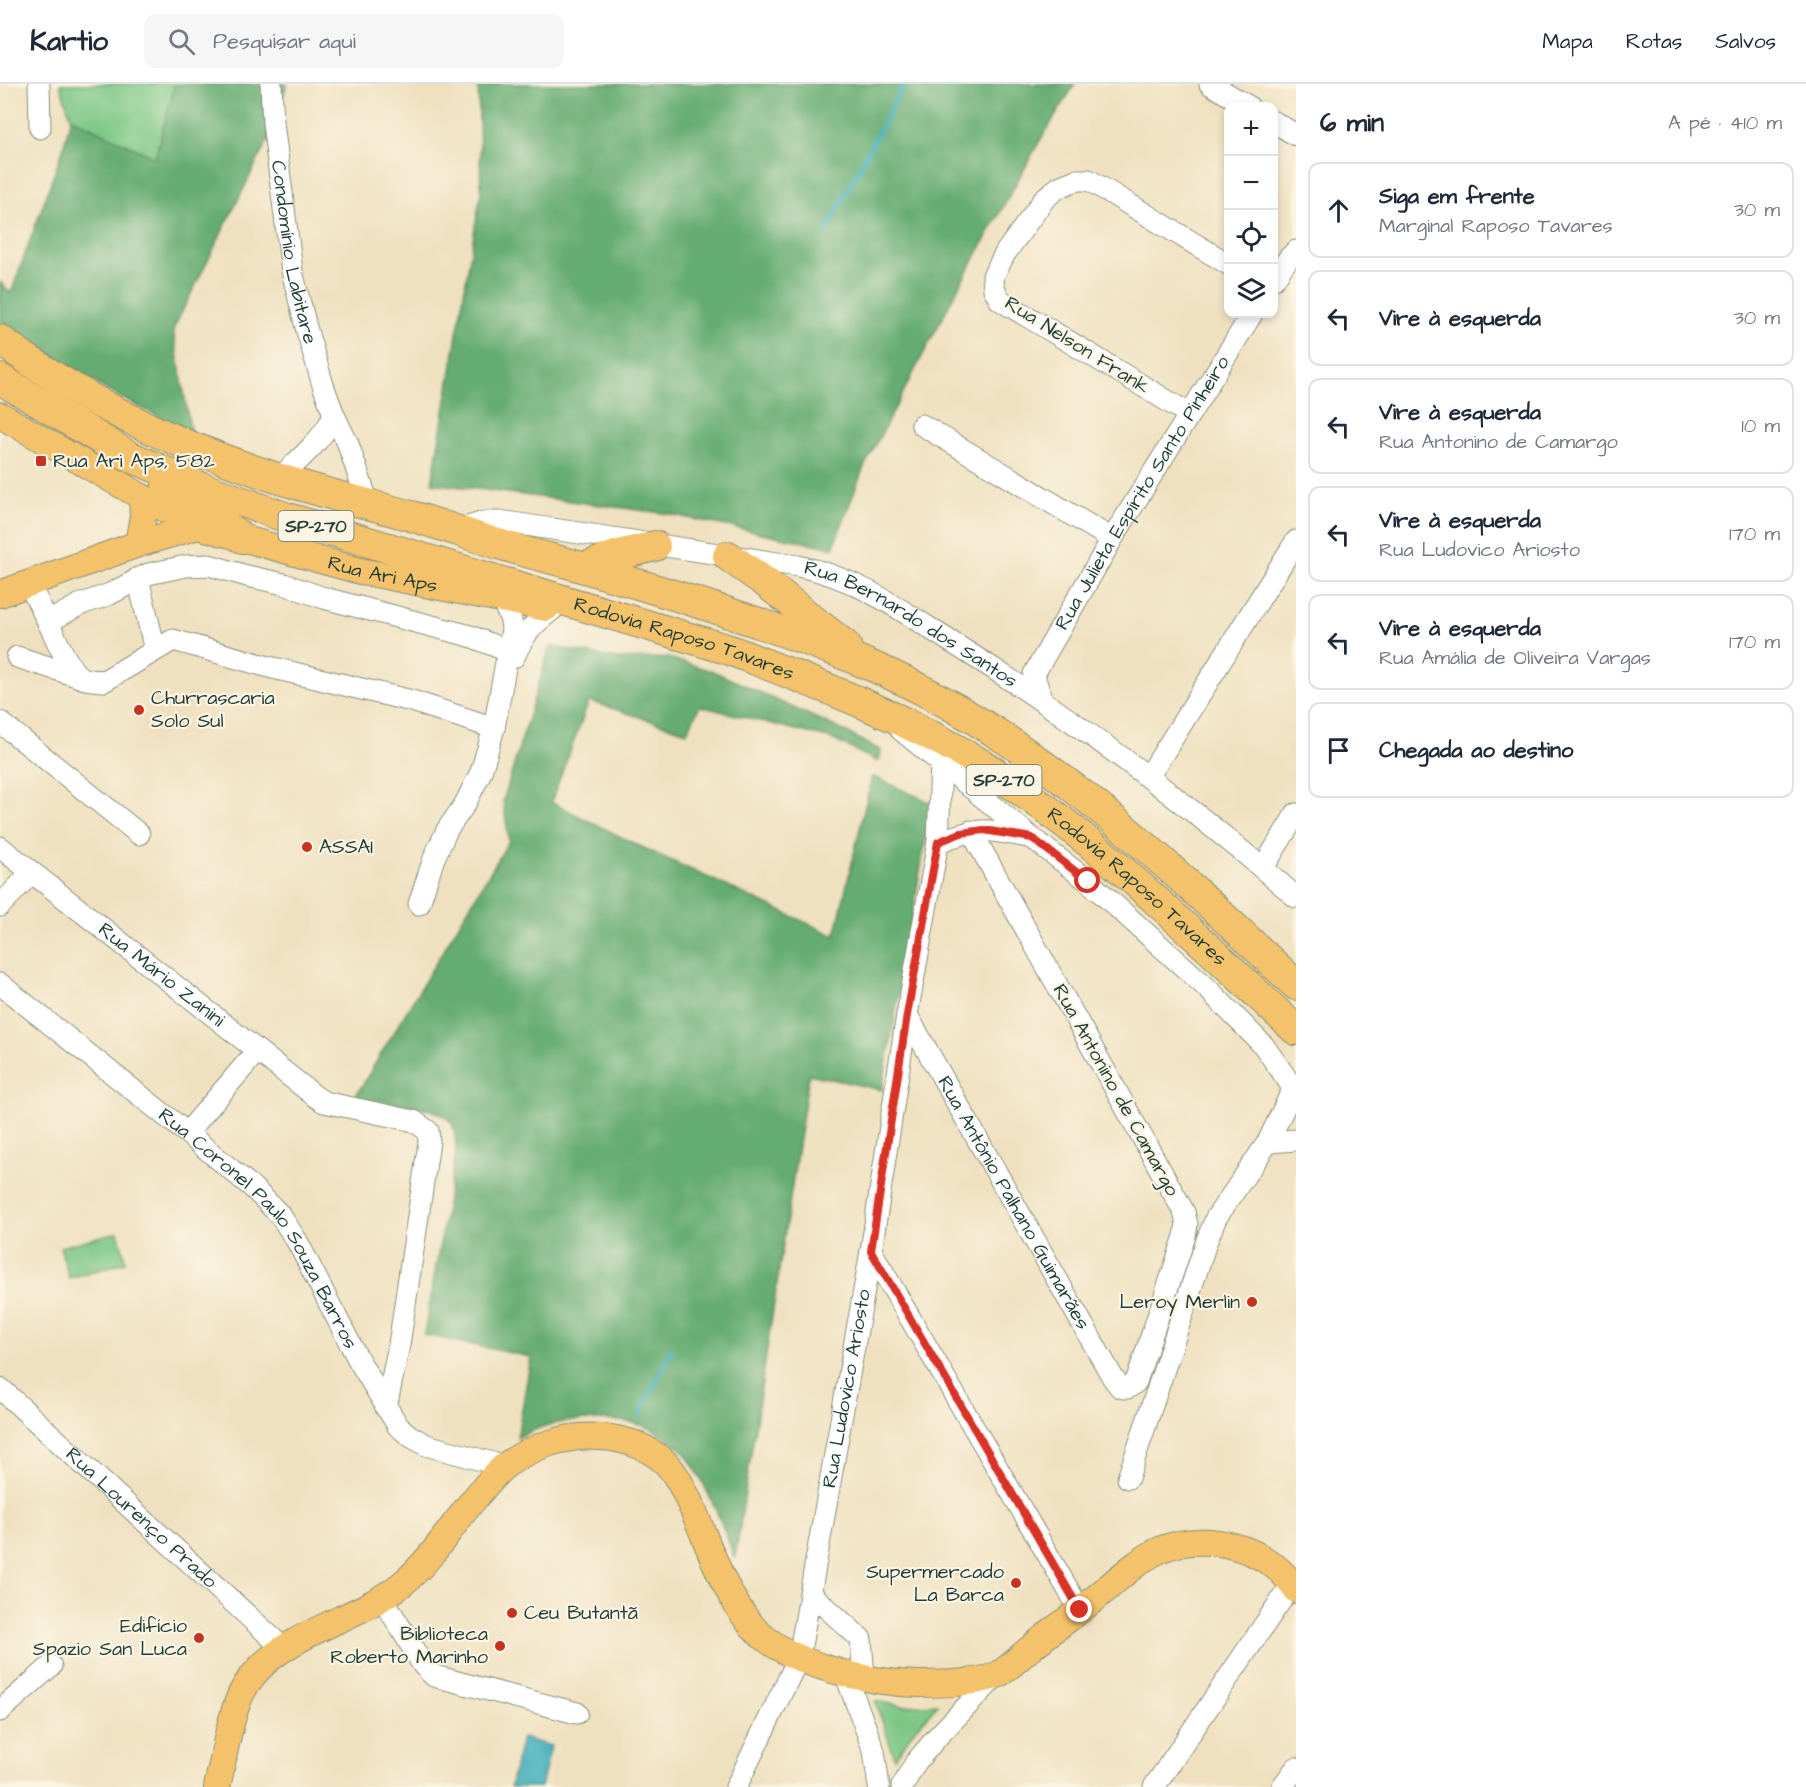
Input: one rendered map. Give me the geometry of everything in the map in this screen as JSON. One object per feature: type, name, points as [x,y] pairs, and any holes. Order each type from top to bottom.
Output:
[{"type":"highway","name":"Rodovia Raposo Tavares","points":[[0,340],[66,385],[108,408],[166,435],[264,474],[459,530],[504,546],[584,567],[761,624],[869,665],[928,692],[1006,738],[1090,802],[1168,866],[1296,985]]},
{"type":"highway","name":"Rodovia Raposo Tavares","points":[[0,379],[129,456],[203,488],[285,517],[730,650],[801,677],[883,713],[977,762],[1058,816],[1116,863],[1296,1030]]},
{"type":"highway","points":[[129,456],[184,499],[242,538]]},
{"type":"highway","points":[[584,567],[618,555],[655,546]]},
{"type":"highway","points":[[728,556],[765,582],[869,665]]},
{"type":"main road","name":"Rua Ari Aps","points":[[1,419],[198,526],[360,572],[652,627]]},
{"type":"main road","points":[[138,544],[143,516],[142,497]]},
{"type":"main road","points":[[0,594],[138,544],[198,526]]},
{"type":"main road","points":[[218,1787],[240,1697],[251,1678],[284,1649],[395,1590],[424,1563],[474,1499],[504,1466],[531,1451],[569,1437],[609,1437],[627,1441],[646,1449],[668,1465],[677,1478],[731,1596],[753,1627],[767,1640],[799,1657],[822,1667],[855,1675],[898,1683],[921,1684],[962,1681],[997,1675],[1136,1565],[1163,1549],[1188,1542],[1218,1542],[1256,1554],[1294,1587]]},
{"type":"street","points":[[39,84],[40,128]]},
{"type":"street","name":"Condomínio Labitare","points":[[271,84],[273,123],[292,271],[307,331],[334,415],[348,444],[368,503]]},
{"type":"street","points":[[1210,84],[1241,102]]},
{"type":"street","points":[[1278,124],[1296,135]]},
{"type":"street","name":"Rua Nelson Frank","points":[[1189,414],[1000,300],[994,289],[993,276],[1006,252],[1045,198],[1059,187],[1076,180],[1089,180],[1224,262]]},
{"type":"street","points":[[1278,274],[1296,251]]},
{"type":"street","name":"Rua Julieta Espírito Santo Pinheiro","points":[[1034,674],[1112,539],[1249,318]]},
{"type":"street","points":[[280,478],[318,441],[334,415]]},
{"type":"street","points":[[922,425],[1112,539]]},
{"type":"street","name":"Rua Bernardo dos Santos","points":[[459,530],[484,522],[506,522],[822,570],[851,581],[1041,699],[1149,776],[1296,897]]},
{"type":"street","points":[[1149,776],[1296,541]]},
{"type":"street","points":[[48,622],[79,605],[110,594],[148,574],[186,566],[209,565],[470,636],[512,652]]},
{"type":"street","points":[[138,578],[155,650]]},
{"type":"street","points":[[28,584],[70,665],[80,677]]},
{"type":"street","points":[[419,904],[434,858],[447,830],[465,804],[481,772],[494,728],[500,694],[512,652],[512,627],[501,598]]},
{"type":"street","points":[[512,652],[536,622],[554,609]]},
{"type":"street","points":[[17,657],[80,677],[104,681],[173,640],[249,662],[412,701],[494,728]]},
{"type":"street","points":[[1010,678],[1034,674],[1041,699]]},
{"type":"street","points":[[883,713],[916,743],[1088,881],[1206,987],[1264,1046],[1294,1091],[1268,1142],[1216,1218],[1128,1478]]},
{"type":"street","points":[[0,722],[139,834]]},
{"type":"street","name":"Rua Ludovico Ariosto","points":[[736,1787],[799,1657],[871,1251],[907,1015],[938,842],[940,762]]},
{"type":"street","points":[[1263,868],[1296,814]]},
{"type":"street","points":[[938,842],[971,831],[1000,832],[1032,838]]},
{"type":"street","name":"Rua Antonino de Camargo","points":[[971,831],[1184,1212],[1187,1224],[1185,1236],[1136,1382],[1124,1388]]},
{"type":"street","name":"Rua Mário Zanini","points":[[0,848],[306,1090],[324,1101],[414,1121],[428,1131],[429,1142],[399,1345],[386,1408]]},
{"type":"street","points":[[0,906],[31,873]]},
{"type":"street","name":"Rua Coronel Paulo Souza Barros","points":[[0,984],[187,1133],[252,1187],[280,1215],[297,1240],[358,1359],[398,1426],[426,1445],[504,1466]]},
{"type":"street","name":"Rua Antônio Palhano Guimarães","points":[[907,1015],[1113,1378],[1120,1387],[1124,1388]]},
{"type":"street","points":[[187,1133],[257,1051]]},
{"type":"street","points":[[1268,1142],[1296,1140]]},
{"type":"street","points":[[871,1251],[1080,1610]]},
{"type":"street","name":"Rua Lourenço Prado","points":[[0,1388],[284,1649]]},
{"type":"street","points":[[1154,1787],[1294,1587]]},
{"type":"street","points":[[810,1593],[861,1639],[855,1675],[874,1751],[878,1779],[903,1786],[916,1762],[938,1736],[997,1675]]},
{"type":"street","points":[[382,1597],[423,1665],[434,1676],[577,1713]]},
{"type":"street","points":[[0,1711],[51,1666]]},
{"type":"street","points":[[1282,1787],[1296,1768]]},
{"type":"green space","points":[[60,84],[175,84],[156,159],[71,118]]},
{"type":"green space","points":[[175,84],[287,84],[269,138],[173,330],[191,433],[110,392],[0,323],[0,282],[11,293],[63,149],[71,118],[155,158]]},
{"type":"green space","points":[[478,84],[1075,84],[1038,144],[957,290],[863,469],[833,548],[669,514],[432,483],[481,192]]},
{"type":"green space","points":[[550,646],[617,659],[669,658],[715,672],[842,730],[881,751],[878,762],[832,739],[700,706],[687,732],[589,701],[551,802],[635,844],[835,936],[872,776],[932,803],[882,1090],[809,1074],[735,1559],[703,1483],[689,1459],[672,1441],[641,1425],[600,1420],[552,1424],[517,1438],[531,1357],[424,1335],[456,1152],[453,1127],[446,1117],[422,1108],[354,1099],[509,841],[503,801]]},
{"type":"green space","points":[[118,1232],[126,1262],[69,1278],[60,1247]]},
{"type":"green space","points":[[875,1701],[902,1706],[938,1704],[914,1730],[895,1758]]},
{"type":"water","points":[[522,1738],[551,1746],[541,1787],[510,1787]]},
{"type":"waterway","points":[[826,231],[904,84]]},
{"type":"waterway","points":[[640,1415],[672,1349]]},
{"type":"place","name":"Rua Ari Aps, 582","points":[[41,461]]},
{"type":"place","name":"Churrascaria Solo Sul","points":[[139,710]]},
{"type":"place","name":"ASSAI","points":[[307,847]]},
{"type":"place","name":"Leroy Merlin","points":[[1252,1302]]},
{"type":"place","name":"Supermercado La Barca","points":[[1016,1583]]},
{"type":"place","name":"Ceu Butantã","points":[[512,1613]]},
{"type":"place","name":"Edifício Spazio San Luca","points":[[199,1638]]},
{"type":"place","name":"Biblioteca Roberto Marinho","points":[[500,1646]]},
{"type":"route","points":[[1080,1610],[871,1251],[907,1015],[938,842],[961,833],[984,830],[1032,838],[1088,881]]}]
